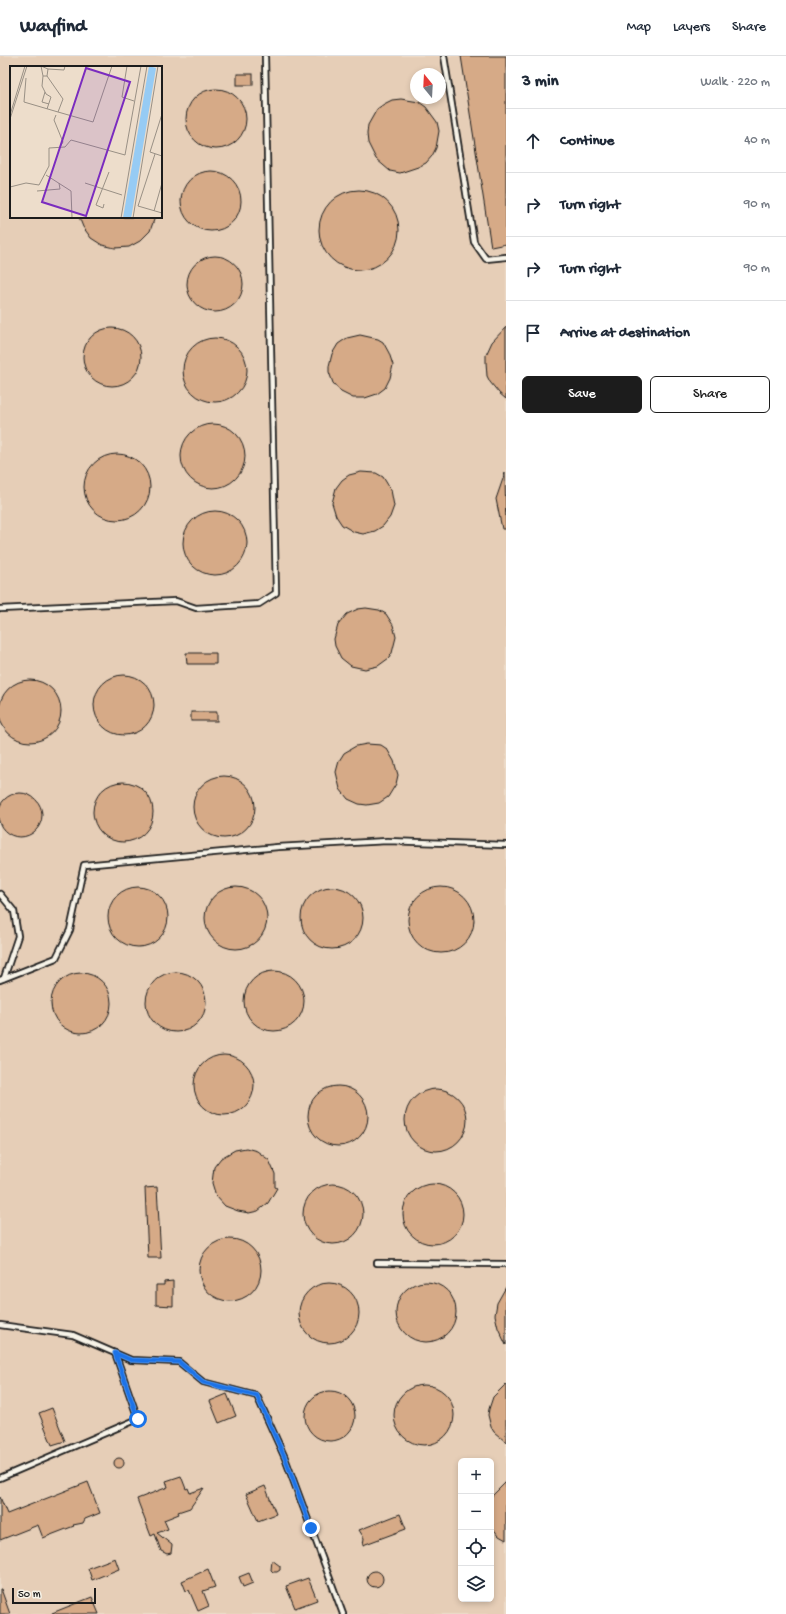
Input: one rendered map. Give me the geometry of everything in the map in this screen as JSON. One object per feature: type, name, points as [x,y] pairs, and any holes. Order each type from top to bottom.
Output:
[{"type":"lane","points":[[0,609],[176,601],[196,608],[259,604],[276,593],[265,56]]},
{"type":"lane","points":[[444,56],[474,242],[486,259],[506,257]]},
{"type":"lane","points":[[2,979],[56,958],[70,930],[84,865],[278,847],[387,841],[506,845]]},
{"type":"lane","points":[[0,894],[14,911],[18,936],[2,979]]},
{"type":"lane","points":[[376,1263],[506,1264]]},
{"type":"lane","points":[[0,1325],[73,1335],[131,1360],[179,1362],[203,1382],[257,1396],[285,1458],[343,1614]]},
{"type":"lane","points":[[0,1478],[138,1419],[115,1353]]},
{"type":"shaded area","points":[[0,56],[506,56],[506,1614],[0,1614]]},
{"type":"building","points":[[461,56],[506,56],[506,244],[491,247]]},
{"type":"building","points":[[237,74],[253,74],[253,85],[237,85]]},
{"type":"building","points":[[216,89],[233,94],[241,102],[246,119],[241,136],[233,144],[216,149],[199,144],[191,136],[186,119],[191,102],[199,94]]},
{"type":"building","points":[[401,99],[410,100],[410,104],[422,104],[426,107],[437,122],[439,131],[436,148],[426,163],[400,173],[390,171],[376,159],[368,143],[367,134],[368,125],[377,109],[392,100]]},
{"type":"building","points":[[211,171],[223,173],[236,184],[239,189],[241,201],[239,213],[228,226],[223,229],[211,231],[199,229],[186,218],[183,213],[181,201],[183,189],[194,176],[199,173]]},
{"type":"building","points":[[359,190],[374,193],[387,202],[396,215],[399,230],[396,245],[387,258],[374,267],[359,270],[344,267],[331,258],[322,245],[319,230],[322,215],[331,202],[344,193]]},
{"type":"building","points":[[79,218],[155,218],[150,231],[140,241],[129,247],[115,248],[102,245],[91,238],[83,227]]},
{"type":"building","points":[[209,256],[221,256],[231,260],[239,268],[243,278],[243,290],[239,300],[231,308],[221,312],[209,312],[199,308],[191,300],[187,290],[187,278],[191,268],[199,260]]},
{"type":"building","points":[[506,327],[506,399],[499,393],[487,376],[486,355],[492,342]]},
{"type":"building","points":[[106,328],[118,328],[133,336],[141,351],[141,363],[133,378],[118,386],[106,386],[91,378],[83,363],[83,351],[91,336]]},
{"type":"building","points":[[360,335],[378,339],[383,342],[393,365],[390,378],[385,388],[377,394],[365,398],[353,398],[341,392],[333,383],[329,372],[329,366],[332,354],[338,344],[347,338]]},
{"type":"building","points":[[215,338],[227,340],[238,347],[245,358],[247,370],[245,382],[238,393],[227,400],[215,402],[203,400],[192,393],[185,382],[183,370],[185,358],[192,347],[203,340]]},
{"type":"building","points":[[213,424],[225,427],[236,433],[242,444],[245,456],[242,468],[236,479],[225,485],[213,488],[201,485],[190,479],[184,468],[181,456],[184,444],[190,433],[201,427]]},
{"type":"building","points":[[111,454],[123,454],[135,459],[145,469],[150,481],[148,500],[135,515],[123,520],[111,520],[99,515],[89,505],[84,493],[84,481],[89,469],[99,459]]},
{"type":"building","points":[[361,472],[376,473],[383,477],[391,490],[394,506],[390,517],[383,526],[375,531],[363,534],[354,532],[342,525],[336,516],[332,503],[336,488],[342,480],[349,475]]},
{"type":"building","points":[[505,473],[506,529],[502,529],[496,499]]},
{"type":"building","points":[[209,511],[221,511],[238,520],[245,531],[247,543],[245,555],[238,566],[221,575],[209,575],[197,570],[188,561],[183,549],[183,537],[188,525],[197,516]]},
{"type":"building","points":[[366,608],[379,610],[386,614],[393,625],[396,637],[392,653],[389,658],[378,666],[365,669],[351,666],[341,658],[335,646],[334,639],[338,625],[347,614],[358,609]]},
{"type":"building","points":[[186,653],[216,653],[216,664],[187,664]]},
{"type":"building","points":[[124,675],[141,680],[149,688],[154,705],[149,722],[141,730],[124,735],[107,730],[99,722],[94,705],[99,688],[107,680]]},
{"type":"building","points":[[30,680],[42,683],[52,689],[58,699],[61,711],[58,723],[52,733],[42,739],[30,742],[18,739],[8,733],[2,723],[-1,711],[2,699],[8,689],[18,683]]},
{"type":"building","points":[[191,712],[217,712],[217,721],[191,721]]},
{"type":"building","points":[[367,744],[381,745],[387,749],[394,761],[398,775],[396,784],[388,797],[379,803],[367,805],[359,804],[348,799],[340,789],[336,772],[339,761],[344,753],[356,746]]},
{"type":"building","points":[[224,776],[236,779],[246,785],[252,795],[255,807],[252,819],[246,829],[236,835],[224,838],[212,835],[202,829],[196,819],[193,807],[196,795],[202,785],[212,779]]},
{"type":"building","points":[[123,782],[139,787],[144,791],[148,796],[153,812],[148,828],[144,833],[139,837],[123,842],[107,837],[102,833],[98,828],[93,812],[98,796],[102,791],[107,787]]},
{"type":"building","points":[[20,793],[32,797],[38,803],[42,815],[38,827],[32,833],[20,837],[8,833],[2,827],[-1,819],[-1,811],[2,803],[8,797]]},
{"type":"building","points":[[132,887],[144,887],[155,892],[163,900],[168,911],[166,929],[155,942],[144,947],[132,947],[121,942],[113,934],[108,923],[108,911],[113,900],[121,892]]},
{"type":"building","points":[[236,887],[248,890],[258,896],[264,906],[267,918],[264,930],[258,940],[248,946],[236,949],[224,946],[214,940],[208,930],[205,918],[208,906],[214,896],[224,890]]},
{"type":"building","points":[[332,887],[344,889],[354,896],[361,906],[363,918],[361,930],[354,940],[344,947],[332,949],[320,947],[310,940],[303,930],[301,918],[303,906],[310,896],[320,889]]},
{"type":"building","points":[[441,887],[454,890],[464,897],[471,907],[474,920],[471,933],[464,943],[454,950],[441,953],[428,950],[418,943],[411,933],[408,920],[411,907],[418,897],[428,890]]},
{"type":"building","points":[[274,971],[291,976],[299,984],[304,1001],[299,1018],[291,1026],[274,1031],[257,1026],[249,1018],[244,1001],[249,984],[257,976]]},
{"type":"building","points":[[170,972],[182,972],[193,977],[201,985],[206,996],[204,1014],[193,1027],[182,1032],[170,1032],[159,1027],[151,1019],[146,1008],[146,996],[151,985],[159,977]]},
{"type":"building","points":[[75,973],[87,973],[98,978],[106,986],[111,997],[109,1015],[98,1028],[87,1033],[75,1033],[64,1028],[56,1020],[51,1009],[51,997],[56,986],[64,978]]},
{"type":"building","points":[[224,1055],[240,1060],[245,1064],[249,1069],[254,1085],[249,1101],[245,1106],[240,1110],[224,1115],[208,1110],[203,1106],[199,1101],[194,1085],[199,1069],[203,1064],[208,1060]]},
{"type":"building","points":[[332,1086],[344,1086],[355,1091],[363,1099],[368,1110],[366,1128],[355,1141],[344,1146],[332,1146],[321,1141],[313,1133],[308,1122],[308,1110],[313,1099],[321,1091]]},
{"type":"building","points":[[436,1089],[448,1092],[458,1098],[464,1108],[467,1120],[464,1132],[458,1142],[448,1148],[436,1151],[424,1148],[414,1142],[408,1132],[405,1120],[408,1108],[414,1098],[424,1092]]},
{"type":"building","points":[[246,1148],[257,1151],[269,1160],[275,1174],[275,1187],[277,1188],[268,1203],[258,1211],[249,1213],[225,1206],[216,1196],[212,1183],[214,1167],[221,1158],[235,1150]]},
{"type":"building","points":[[333,1184],[350,1189],[358,1197],[363,1214],[358,1231],[350,1239],[333,1244],[316,1239],[308,1231],[303,1214],[308,1197],[316,1189]]},
{"type":"building","points":[[427,1184],[439,1184],[450,1189],[458,1197],[463,1208],[461,1226],[450,1239],[439,1244],[427,1244],[416,1239],[408,1231],[403,1220],[403,1208],[408,1197],[416,1189]]},
{"type":"building","points":[[157,1187],[161,1258],[148,1258],[145,1188]]},
{"type":"building","points":[[230,1239],[242,1242],[252,1248],[258,1258],[261,1270],[258,1282],[252,1292],[242,1298],[230,1301],[218,1298],[208,1292],[202,1282],[199,1270],[202,1258],[208,1248],[218,1242]]},
{"type":"building","points":[[173,1281],[173,1306],[156,1305],[156,1285],[164,1285],[164,1282]]},
{"type":"building","points":[[426,1282],[443,1287],[451,1295],[456,1312],[451,1329],[443,1337],[426,1342],[409,1337],[401,1329],[396,1312],[401,1295],[409,1287]]},
{"type":"building","points":[[323,1283],[335,1283],[346,1288],[354,1296],[359,1307],[357,1325],[346,1338],[335,1343],[323,1343],[312,1338],[304,1330],[299,1319],[299,1307],[304,1296],[312,1288]]},
{"type":"building","points":[[506,1287],[506,1345],[498,1328],[495,1315],[497,1303]]},
{"type":"building","points":[[506,1384],[506,1442],[494,1432],[488,1415],[493,1397]]},
{"type":"building","points":[[424,1385],[436,1387],[449,1398],[452,1403],[454,1415],[452,1427],[441,1440],[436,1443],[424,1445],[412,1443],[399,1432],[396,1427],[394,1415],[396,1403],[407,1390],[412,1387]]},
{"type":"building","points":[[325,1391],[335,1391],[348,1398],[355,1411],[355,1421],[348,1434],[335,1441],[325,1441],[316,1437],[309,1430],[305,1421],[305,1411],[309,1402],[316,1395]]},
{"type":"building","points":[[227,1394],[236,1416],[219,1423],[210,1401]]},
{"type":"building","points":[[52,1408],[65,1441],[52,1445],[39,1413]]},
{"type":"building","points":[[117,1458],[121,1458],[123,1459],[123,1467],[117,1468],[114,1465],[114,1461]]},
{"type":"building","points":[[181,1476],[186,1489],[188,1488],[190,1493],[204,1488],[190,1508],[178,1512],[179,1514],[164,1520],[168,1529],[157,1533],[172,1545],[171,1553],[167,1554],[161,1551],[155,1534],[151,1536],[137,1499],[168,1487],[166,1481]]},
{"type":"building","points":[[88,1482],[100,1513],[85,1519],[83,1523],[73,1525],[74,1526],[43,1538],[38,1525],[0,1540],[0,1497],[7,1514]]},
{"type":"building","points":[[506,1482],[506,1540],[499,1536],[494,1530],[494,1494]]},
{"type":"building","points":[[265,1486],[276,1514],[258,1521],[246,1494]]},
{"type":"building","points":[[400,1514],[406,1529],[363,1545],[364,1538],[359,1530]]},
{"type":"building","points":[[115,1558],[119,1569],[92,1580],[88,1568]]},
{"type":"building","points":[[272,1560],[280,1566],[280,1570],[277,1572],[273,1572],[271,1570]]},
{"type":"building","points":[[208,1569],[215,1587],[203,1591],[209,1606],[198,1611],[189,1590],[186,1591],[182,1581]]},
{"type":"building","points":[[375,1571],[381,1573],[383,1579],[381,1585],[375,1587],[369,1585],[367,1579],[369,1573]]},
{"type":"building","points":[[249,1573],[253,1583],[243,1587],[239,1577]]},
{"type":"building","points":[[308,1578],[317,1600],[295,1608],[286,1586]]},
{"type":"building","points":[[1,1589],[10,1614],[0,1614]]},
{"type":"building","points":[[92,1597],[99,1614],[52,1614],[52,1613]]},
{"type":"route","points":[[138,1419],[115,1353],[131,1360],[179,1362],[203,1382],[257,1396],[285,1458],[311,1528]]}]
